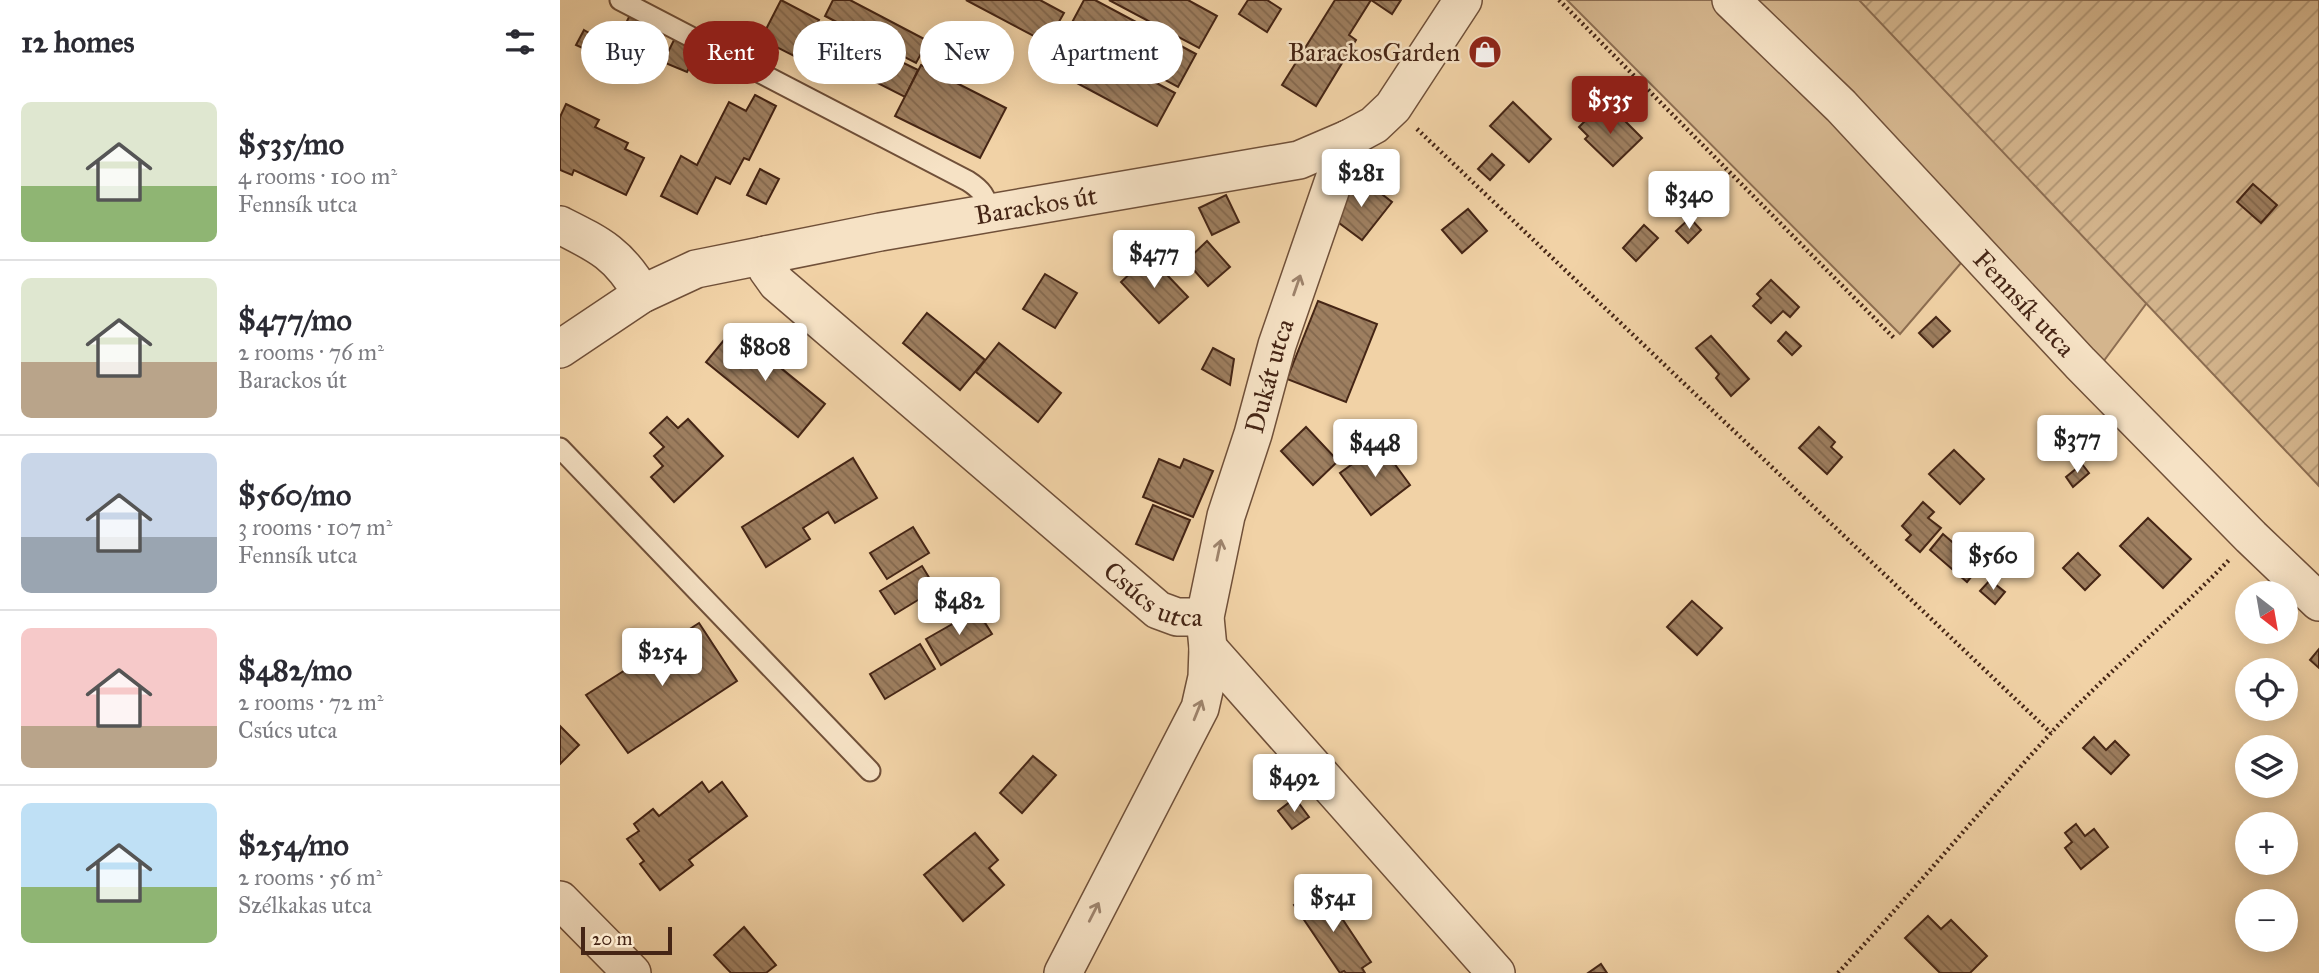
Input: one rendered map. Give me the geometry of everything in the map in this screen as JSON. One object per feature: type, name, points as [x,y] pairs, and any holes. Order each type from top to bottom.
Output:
[{"type":"street","name":"Barackos út","points":[[560,349],[642,294],[696,269],[989,212],[1299,160],[1374,125],[1393,107],[1463,0]]},
{"type":"street","name":"Fennsík utca","points":[[1731,0],[1841,106],[2080,363],[2319,602]]},
{"type":"street","name":"Dukát utca","points":[[1063,973],[1200,708],[1207,677],[1207,633],[1226,516],[1253,434],[1276,345],[1348,139]]},
{"type":"street","points":[[560,225],[601,246],[620,261],[642,294]]},
{"type":"street","name":"Csúcs utca","points":[[765,255],[767,269],[776,283],[1158,610],[1207,633],[1496,973]]},
{"type":"street","points":[[560,900],[632,973]]},
{"type":"lane","points":[[620,0],[968,181],[981,189],[987,198],[989,212]]},
{"type":"lane","points":[[560,448],[870,771]]},
{"type":"path","points":[[1559,0],[1895,339]]},
{"type":"path","points":[[1393,107],[2051,733]]},
{"type":"path","points":[[1838,973],[2051,733],[2130,652],[2187,604],[2252,537]]},
{"type":"shaded area","points":[[1567,0],[1712,0],[1831,117],[1961,263],[1900,334]]},
{"type":"shaded area","points":[[1746,0],[2011,0],[2209,219],[2100,366]]},
{"type":"shaded area","points":[[1859,0],[2319,0],[2319,486]]},
{"type":"building","points":[[781,0],[819,20],[793,21],[793,55],[779,48],[779,21],[770,21]]},
{"type":"building","points":[[833,0],[850,0],[890,21],[835,21],[825,16]]},
{"type":"building","points":[[966,0],[1040,0],[1064,13],[1059,21],[1028,21],[1028,33],[1014,25],[1014,21],[1006,21]]},
{"type":"building","points":[[1084,0],[1095,0],[1134,21],[1073,21]]},
{"type":"building","points":[[1109,0],[1188,0],[1217,16],[1199,48],[1183,39],[1183,21],[1148,21]]},
{"type":"building","points":[[1248,0],[1267,0],[1281,9],[1267,32],[1239,14]]},
{"type":"building","points":[[1335,0],[1371,0],[1349,35],[1356,40],[1316,106],[1282,85]]},
{"type":"building","points":[[1371,0],[1401,0],[1392,14]]},
{"type":"building","points":[[631,13],[646,21],[627,21]]},
{"type":"building","points":[[906,29],[920,37],[920,56],[916,63],[906,58]]},
{"type":"building","points":[[676,36],[683,40],[683,70],[669,64],[669,50]]},
{"type":"building","points":[[1183,47],[1196,54],[1183,78]]},
{"type":"building","points":[[906,64],[918,70],[905,97],[880,84],[906,84]]},
{"type":"building","points":[[920,67],[920,84],[959,84],[1006,108],[980,158],[895,116]]},
{"type":"building","points":[[1079,84],[1158,84],[1175,93],[1157,126]]},
{"type":"building","points":[[755,95],[776,106],[749,160],[744,158],[730,184],[716,177],[697,214],[661,196],[681,156],[697,165],[729,102],[746,111]]},
{"type":"building","points":[[1513,102],[1551,139],[1529,162],[1490,126]]},
{"type":"building","points":[[566,104],[599,120],[595,127],[628,143],[625,149],[644,158],[626,195],[574,170],[572,175],[560,170],[560,117]]},
{"type":"building","points":[[1596,110],[1605,119],[1614,110],[1642,138],[1613,166],[1585,139],[1588,136],[1579,127]]},
{"type":"building","points":[[1492,154],[1504,165],[1490,180],[1478,169]]},
{"type":"building","points":[[760,169],[779,179],[766,204],[747,195]]},
{"type":"building","points":[[1361,178],[1392,202],[1362,240],[1331,217]]},
{"type":"building","points":[[2253,184],[2277,205],[2261,223],[2237,202]]},
{"type":"building","points":[[1226,195],[1239,222],[1212,235],[1199,208]]},
{"type":"building","points":[[1468,209],[1487,231],[1462,253],[1442,230]]},
{"type":"building","points":[[1690,218],[1701,230],[1688,243],[1676,231]]},
{"type":"building","points":[[1644,225],[1658,238],[1636,261],[1623,248]]},
{"type":"building","points":[[1207,241],[1230,267],[1208,286],[1186,261]]},
{"type":"building","points":[[1149,256],[1188,297],[1159,323],[1121,282]]},
{"type":"building","points":[[1045,274],[1077,293],[1055,328],[1023,309]]},
{"type":"building","points":[[1771,280],[1799,307],[1790,317],[1783,311],[1771,323],[1753,306],[1761,298],[1757,294]]},
{"type":"building","points":[[1318,301],[1377,324],[1346,402],[1287,379]]},
{"type":"building","points":[[927,313],[985,360],[960,390],[903,343]]},
{"type":"building","points":[[1936,317],[1950,331],[1933,347],[1919,333]]},
{"type":"building","points":[[733,329],[825,404],[798,437],[706,362]]},
{"type":"building","points":[[1786,332],[1801,346],[1792,355],[1778,341]]},
{"type":"building","points":[[1711,336],[1749,379],[1731,396],[1716,378],[1719,374],[1696,348]]},
{"type":"building","points":[[999,343],[1061,393],[1038,422],[976,372]]},
{"type":"building","points":[[1213,348],[1234,359],[1230,385],[1202,369]]},
{"type":"building","points":[[667,417],[678,428],[688,419],[723,456],[674,502],[651,477],[663,466],[654,456],[664,447],[650,433]]},
{"type":"building","points":[[1306,427],[1338,461],[1313,485],[1281,451]]},
{"type":"building","points":[[1819,427],[1835,442],[1831,447],[1842,457],[1827,474],[1799,448]]},
{"type":"building","points":[[1380,444],[1410,485],[1371,515],[1340,473]]},
{"type":"building","points":[[1954,450],[1984,479],[1960,504],[1929,474]]},
{"type":"building","points":[[853,458],[877,498],[835,523],[828,512],[803,528],[810,539],[766,567],[742,527]]},
{"type":"building","points":[[1159,459],[1180,468],[1184,459],[1213,471],[1193,517],[1143,497]]},
{"type":"building","points":[[2082,464],[2089,473],[2073,487],[2066,477]]},
{"type":"building","points":[[1923,502],[1934,512],[1928,518],[1941,528],[1920,552],[1906,540],[1911,535],[1902,526]]},
{"type":"building","points":[[1153,505],[1190,520],[1173,560],[1136,544]]},
{"type":"building","points":[[2148,518],[2191,559],[2163,588],[2120,546]]},
{"type":"building","points":[[913,527],[929,553],[887,579],[870,553]]},
{"type":"building","points":[[1943,534],[1980,566],[1967,582],[1930,550]]},
{"type":"building","points":[[2078,553],[2100,575],[2085,590],[2063,568]]},
{"type":"building","points":[[922,566],[936,589],[895,614],[880,591]]},
{"type":"building","points":[[1990,580],[2005,592],[1995,604],[1980,591]]},
{"type":"building","points":[[1692,601],[1722,628],[1697,655],[1667,627]]},
{"type":"building","points":[[977,610],[992,634],[941,665],[926,639]]},
{"type":"building","points":[[699,623],[737,681],[628,753],[586,695]]},
{"type":"building","points":[[920,644],[935,669],[885,699],[870,674]]},
{"type":"building","points":[[2319,649],[2319,668],[2310,660]]},
{"type":"building","points":[[560,726],[579,745],[560,764]]},
{"type":"building","points":[[2094,737],[2106,750],[2115,741],[2129,755],[2111,774],[2083,748]]},
{"type":"building","points":[[1033,756],[1056,775],[1022,813],[1000,793]]},
{"type":"building","points":[[702,782],[709,792],[722,782],[747,816],[689,860],[693,865],[660,890],[640,864],[644,861],[627,839],[639,831],[634,824],[653,809],[659,816]]},
{"type":"building","points":[[1295,798],[1309,817],[1292,829],[1278,811]]},
{"type":"building","points":[[2076,824],[2085,836],[2094,829],[2108,847],[2081,869],[2065,848],[2072,842],[2065,833]]},
{"type":"building","points":[[975,833],[998,860],[989,868],[1004,885],[963,921],[924,875]]},
{"type":"building","points":[[1317,889],[1332,910],[1335,908],[1371,962],[1362,968],[1365,973],[1340,973],[1294,905]]},
{"type":"building","points":[[1928,916],[1941,929],[1951,920],[1987,956],[1970,973],[1940,973],[1905,938]]},
{"type":"building","points":[[744,927],[776,965],[766,973],[731,973],[714,955]]},
{"type":"building","points":[[1601,964],[1607,973],[1588,973]]},
{"type":"place","name":"BarackosGarden","points":[[1485,52]]}]
